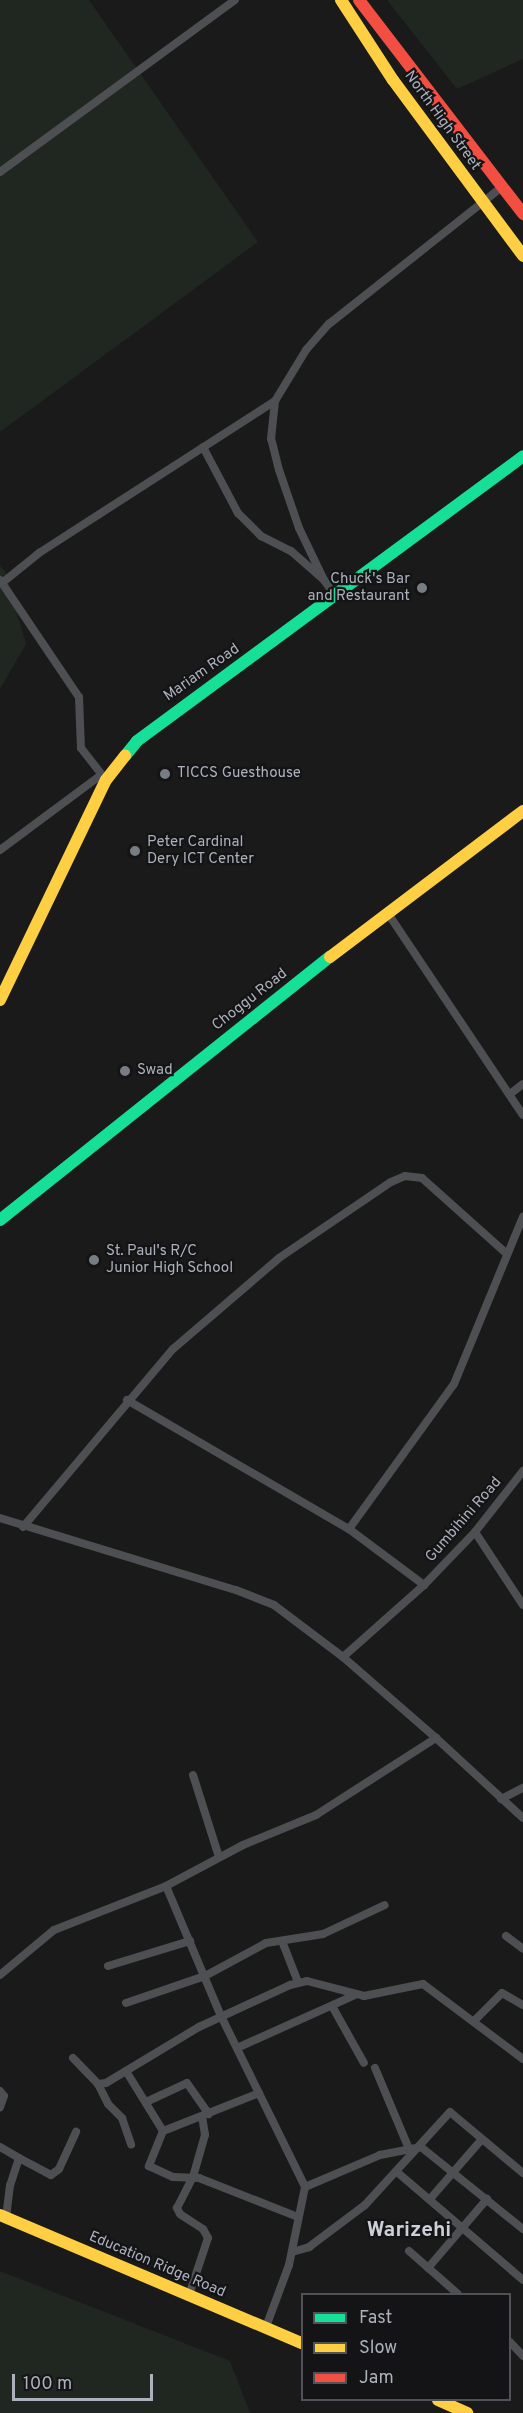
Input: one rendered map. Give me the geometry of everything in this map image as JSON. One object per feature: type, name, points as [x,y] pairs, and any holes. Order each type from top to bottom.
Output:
[{"type":"main road","name":"North High Street","points":[[341,0],[484,205],[523,256]]},
{"type":"main road","name":"North High Street","points":[[359,0],[523,214]]},
{"type":"main road","name":"Mariam Road","points":[[0,1000],[104,778],[137,741],[161,721],[336,597],[523,456]]},
{"type":"main road","name":"Choggu Road","points":[[0,1220],[387,912],[523,811]]},
{"type":"main road","name":"Education Ridge Road","points":[[3,2216],[301,2342]]},
{"type":"main road","points":[[440,2401],[467,2413]]},
{"type":"street","points":[[0,172],[234,0]]},
{"type":"street","points":[[336,597],[324,580],[299,528],[279,470],[272,439],[275,401],[288,376],[329,324],[484,205],[503,186]]},
{"type":"street","points":[[0,850],[104,778],[81,747],[79,697],[1,581],[39,553],[275,401]]},
{"type":"street","points":[[204,447],[238,513],[261,536],[291,551],[324,580]]},
{"type":"street","points":[[387,912],[523,1115]]},
{"type":"street","points":[[510,1094],[523,1084]]},
{"type":"street","points":[[23,1527],[127,1400],[173,1349],[279,1258],[354,1205],[405,1176],[422,1178],[507,1254]]},
{"type":"street","points":[[349,1529],[453,1384],[472,1347],[523,1217]]},
{"type":"street","points":[[127,1400],[349,1529],[424,1585]]},
{"type":"street","name":"Gumbihini Road","points":[[343,1657],[424,1585],[475,1532],[523,1471]]},
{"type":"street","points":[[0,1518],[23,1527],[236,1590],[274,1605],[343,1657],[523,1818]]},
{"type":"street","points":[[475,1532],[523,1605]]},
{"type":"street","points":[[0,1975],[54,1930],[166,1886],[219,1857],[316,1815],[436,1738]]},
{"type":"street","points":[[193,1775],[219,1857]]},
{"type":"street","points":[[501,1799],[523,1788]]},
{"type":"street","points":[[166,1886],[221,2016],[305,2187],[292,2252],[266,2327]]},
{"type":"street","points":[[126,2003],[205,1976],[266,1943],[323,1934],[385,1905]]},
{"type":"street","points":[[506,1936],[523,1949]]},
{"type":"street","points":[[108,1966],[190,1941]]},
{"type":"street","points":[[282,1941],[297,1982]]},
{"type":"street","points":[[98,2084],[126,2071],[221,2016],[297,1982],[318,1982],[355,1995]]},
{"type":"street","points":[[237,2048],[355,1995],[423,1984],[475,2020],[523,2059]]},
{"type":"street","points":[[475,2020],[502,1993],[523,2005]]},
{"type":"street","points":[[332,2006],[364,2063]]},
{"type":"street","points":[[74,2058],[98,2084],[108,2104],[122,2118],[130,2144]]},
{"type":"street","points":[[375,2068],[409,2149]]},
{"type":"street","points":[[126,2071],[163,2131]]},
{"type":"street","points":[[146,2102],[187,2083],[205,2115],[205,2135],[193,2177],[178,2210],[208,2238],[189,2295]]},
{"type":"street","points":[[0,2091],[4,2096],[0,2107]]},
{"type":"street","points":[[259,2093],[163,2131],[149,2166],[173,2177],[193,2177],[298,2217]]},
{"type":"street","points":[[292,2252],[326,2235],[365,2205],[422,2146],[450,2112],[523,2173]]},
{"type":"street","points":[[0,2147],[51,2175],[59,2169],[76,2132]]},
{"type":"street","points":[[430,2199],[482,2139]]},
{"type":"street","points":[[305,2187],[380,2155],[422,2146]]},
{"type":"street","points":[[422,2146],[521,2224]]},
{"type":"street","points":[[3,2216],[19,2158]]},
{"type":"street","points":[[397,2172],[523,2280]]},
{"type":"street","points":[[428,2268],[487,2199]]},
{"type":"street","points":[[410,2251],[456,2293]]},
{"type":"street","points":[[511,2343],[523,2356]]},
{"type":"shaded area","points":[[0,0],[89,0],[258,242],[0,432]]},
{"type":"shaded area","points":[[387,0],[523,0],[523,59],[457,89]]},
{"type":"shaded area","points":[[0,566],[5,571],[26,644],[0,689]]},
{"type":"shaded area","points":[[0,2271],[230,2361],[250,2413],[0,2413]]},
{"type":"traffic: fast","points":[[125,756],[137,741],[523,456]]},
{"type":"traffic: fast","points":[[0,1220],[330,957]]},
{"type":"traffic: slow","points":[[341,0],[393,80],[523,256]]},
{"type":"traffic: slow","points":[[0,1000],[106,780],[125,756]]},
{"type":"traffic: slow","points":[[330,957],[523,811]]},
{"type":"traffic: slow","points":[[0,2215],[301,2343]]},
{"type":"traffic: slow","points":[[440,2401],[467,2413]]},
{"type":"traffic: jam","points":[[359,0],[523,214]]},
{"type":"place","name":"Chuck's Bar and Restaurant","points":[[422,588]]},
{"type":"place","name":"TICCS Guesthouse","points":[[165,774]]},
{"type":"place","name":"Peter Cardinal Dery ICT Center","points":[[135,851]]},
{"type":"place","name":"Swad","points":[[125,1071]]},
{"type":"place","name":"St. Paul's R/C Junior High School","points":[[94,1260]]},
{"type":"district","name":"Warizehi","points":[[409,2231]]}]
